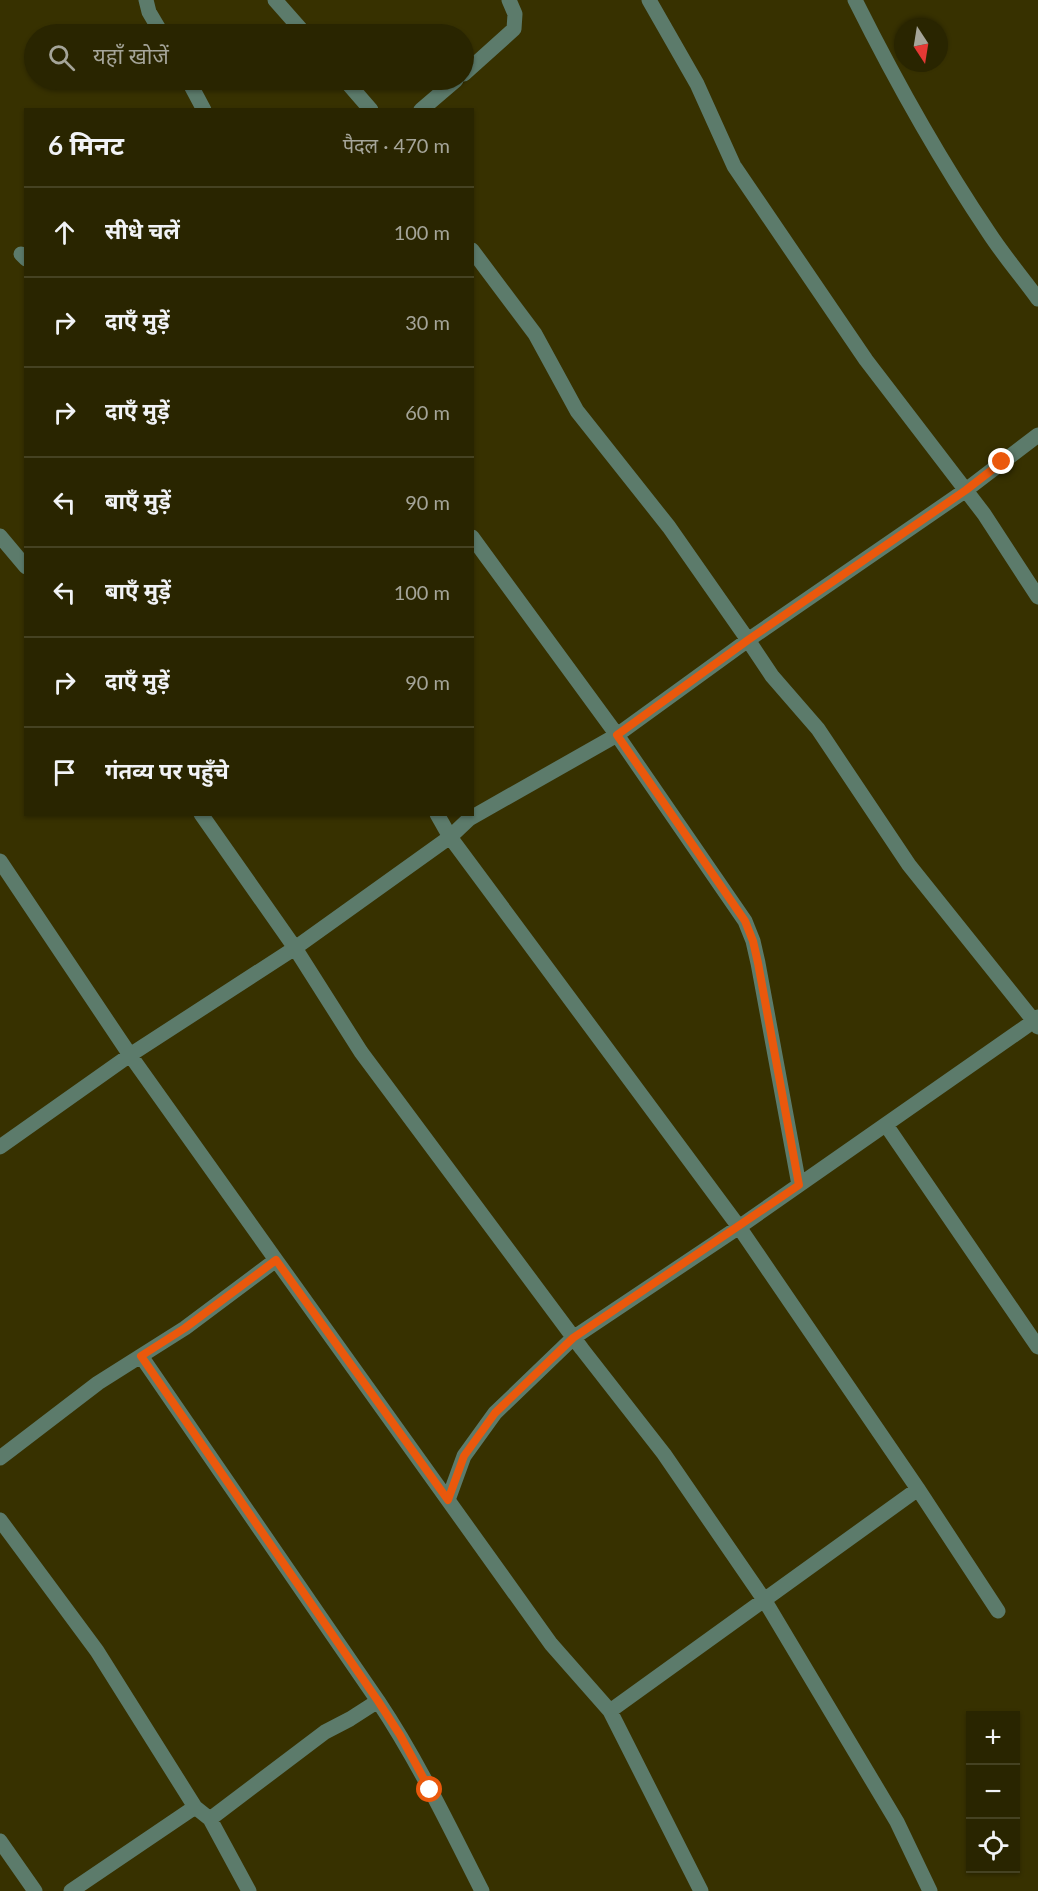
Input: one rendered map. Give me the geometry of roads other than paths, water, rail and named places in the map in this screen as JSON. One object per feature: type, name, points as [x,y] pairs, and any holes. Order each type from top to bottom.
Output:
[{"type":"street","points":[[146,0],[149,12],[156,24]]},
{"type":"street","points":[[275,0],[296,24]]},
{"type":"street","points":[[474,65],[514,29],[515,14],[509,0]]},
{"type":"street","points":[[649,0],[697,84],[734,166],[866,360],[984,514],[1038,597]]},
{"type":"street","points":[[855,0],[930,139],[989,233],[1038,299]]},
{"type":"street","points":[[193,90],[203,108]]},
{"type":"street","points":[[354,90],[369,108]]},
{"type":"street","points":[[423,108],[444,90]]},
{"type":"street","points":[[448,1500],[464,1456],[495,1413],[573,1338],[1037,1022],[909,865],[818,729],[772,676],[669,527],[577,411],[535,334],[474,253]]},
{"type":"street","points":[[0,1147],[130,1055],[295,948],[450,837],[469,819],[617,735],[748,640],[966,490],[1038,435]]},
{"type":"street","points":[[0,536],[24,565]]},
{"type":"street","points":[[474,540],[617,735],[745,921],[758,963],[799,1185]]},
{"type":"street","points":[[202,816],[295,948],[361,1052],[573,1338],[664,1454],[765,1601],[897,1822],[930,1891]]},
{"type":"street","points":[[438,816],[450,837],[739,1227],[918,1489],[998,1611]]},
{"type":"street","points":[[0,861],[130,1055],[551,1644],[610,1711],[702,1891]]},
{"type":"street","points":[[885,1125],[1038,1347]]},
{"type":"street","points":[[0,1458],[98,1383],[185,1328],[276,1260]]},
{"type":"street","points":[[141,1356],[378,1701],[420,1770],[482,1891]]},
{"type":"street","points":[[610,1711],[918,1489]]},
{"type":"street","points":[[0,1520],[98,1651],[195,1807],[210,1819],[249,1891]]},
{"type":"street","points":[[210,1819],[325,1732],[378,1701]]},
{"type":"street","points":[[70,1891],[195,1807]]},
{"type":"street","points":[[0,1841],[35,1891]]}]
